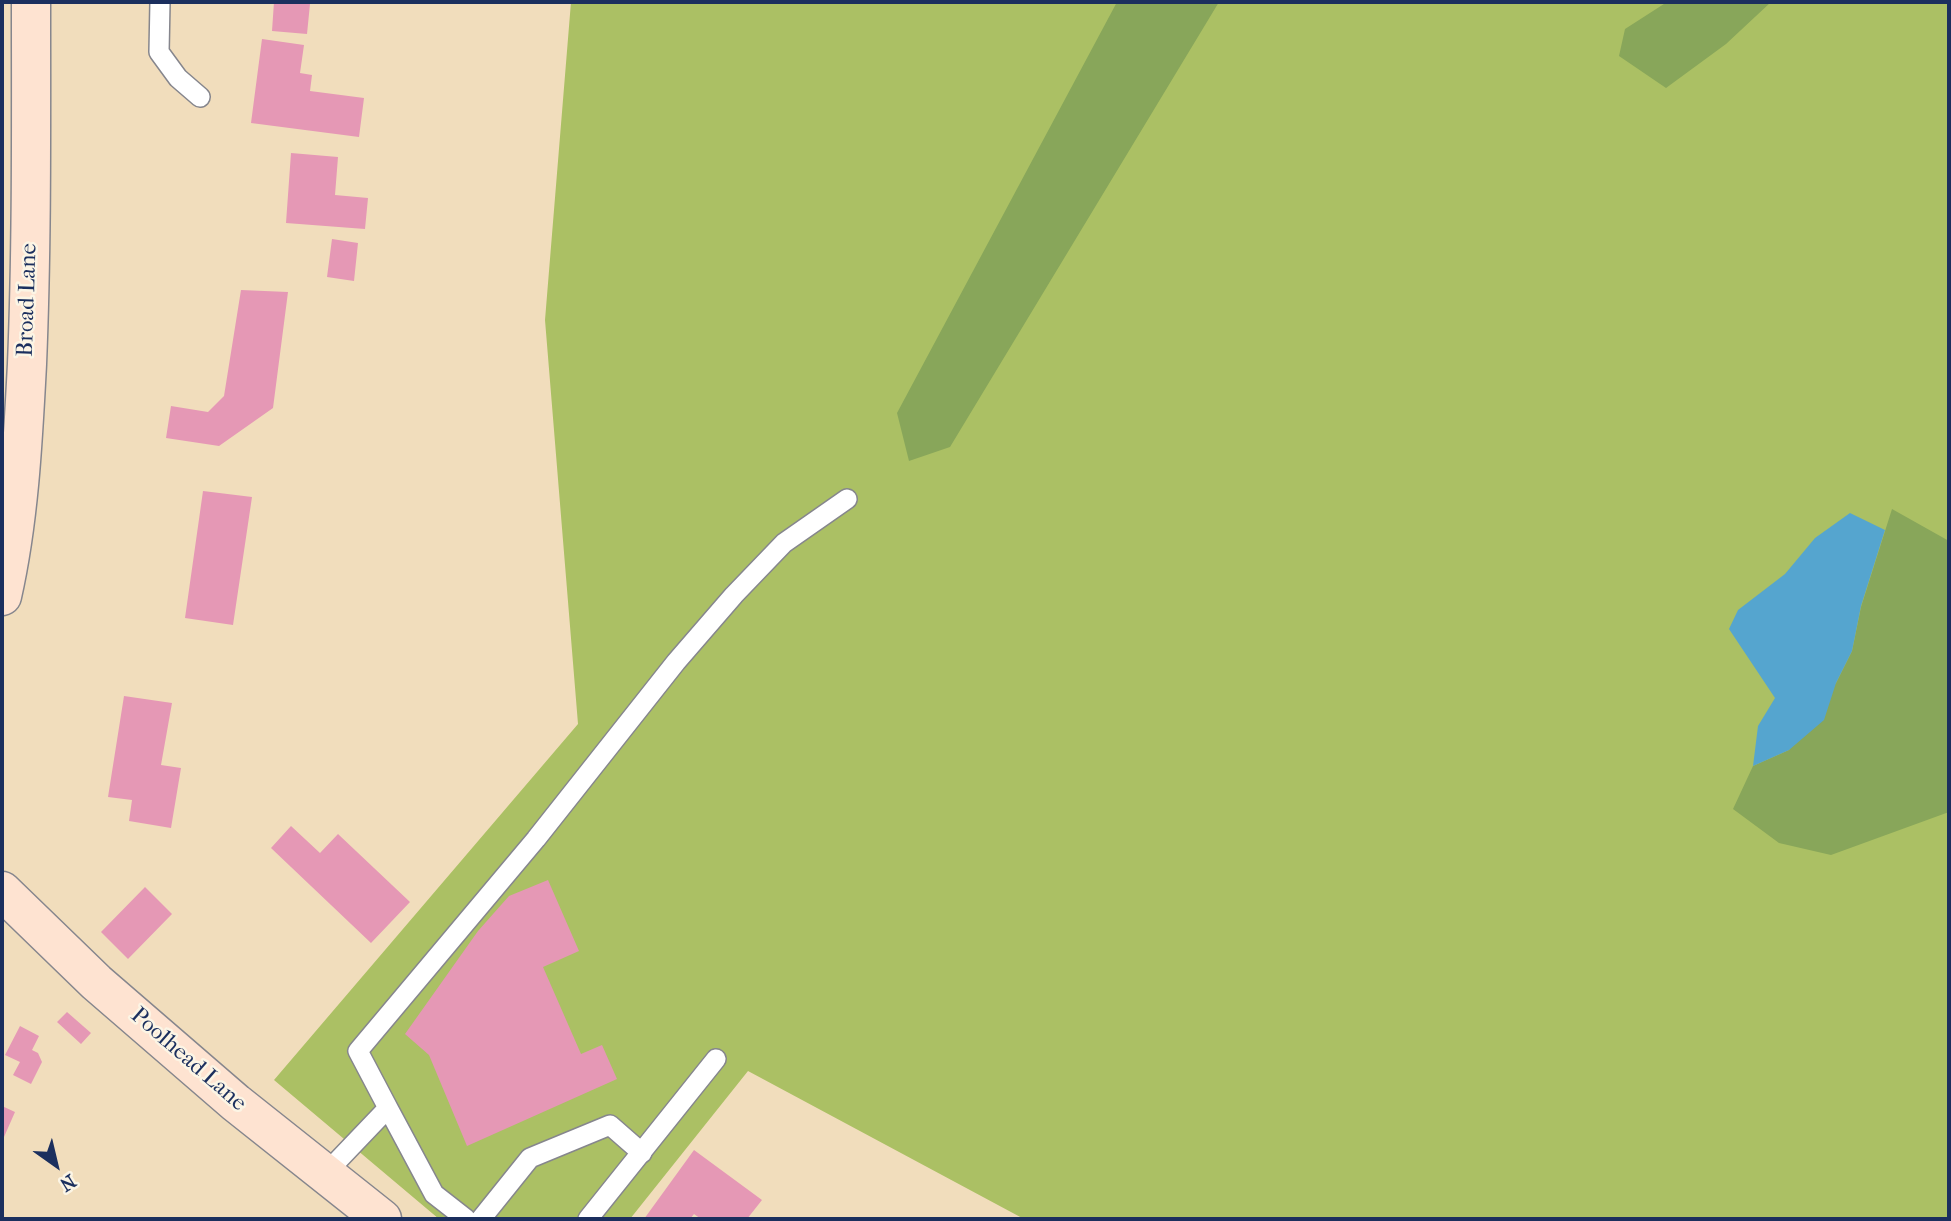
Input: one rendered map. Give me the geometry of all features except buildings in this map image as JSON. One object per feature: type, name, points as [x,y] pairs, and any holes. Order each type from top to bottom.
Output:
[{"type":"main road","name":"Broad Lane","points":[[2,596],[10,558],[24,419],[30,285],[31,2]]},
{"type":"main road","name":"Poolhead Lane","points":[[2,891],[106,991],[236,1103],[382,1219]]},
{"type":"lane","points":[[160,2],[159,52],[178,78],[200,97]]},
{"type":"lane","points":[[466,1219],[434,1194],[358,1051],[536,839],[676,662],[734,595],[784,543],[847,499]]},
{"type":"lane","points":[[588,1219],[716,1059]]},
{"type":"lane","points":[[326,1174],[388,1108]]},
{"type":"lane","points":[[481,1219],[530,1158],[587,1134],[610,1125],[642,1153]]},
{"type":"green space","points":[[571,2],[1949,2],[1949,1219],[1024,1219],[748,1071],[630,1219],[439,1219],[274,1080],[578,724],[545,320]]},
{"type":"green space","points":[[1117,2],[1219,2],[950,447],[909,461],[897,413]]},
{"type":"green space","points":[[1667,2],[1771,2],[1726,44],[1666,88],[1619,56],[1625,29]]},
{"type":"green space","points":[[1892,509],[1949,541],[1949,812],[1831,855],[1779,843],[1733,809],[1753,766],[1789,750],[1836,683],[1852,651],[1861,607]]},
{"type":"water","points":[[1850,513],[1885,530],[1861,606],[1852,651],[1836,683],[1824,720],[1789,750],[1753,766],[1758,726],[1775,698],[1729,629],[1738,610],[1785,574],[1815,538]]}]
